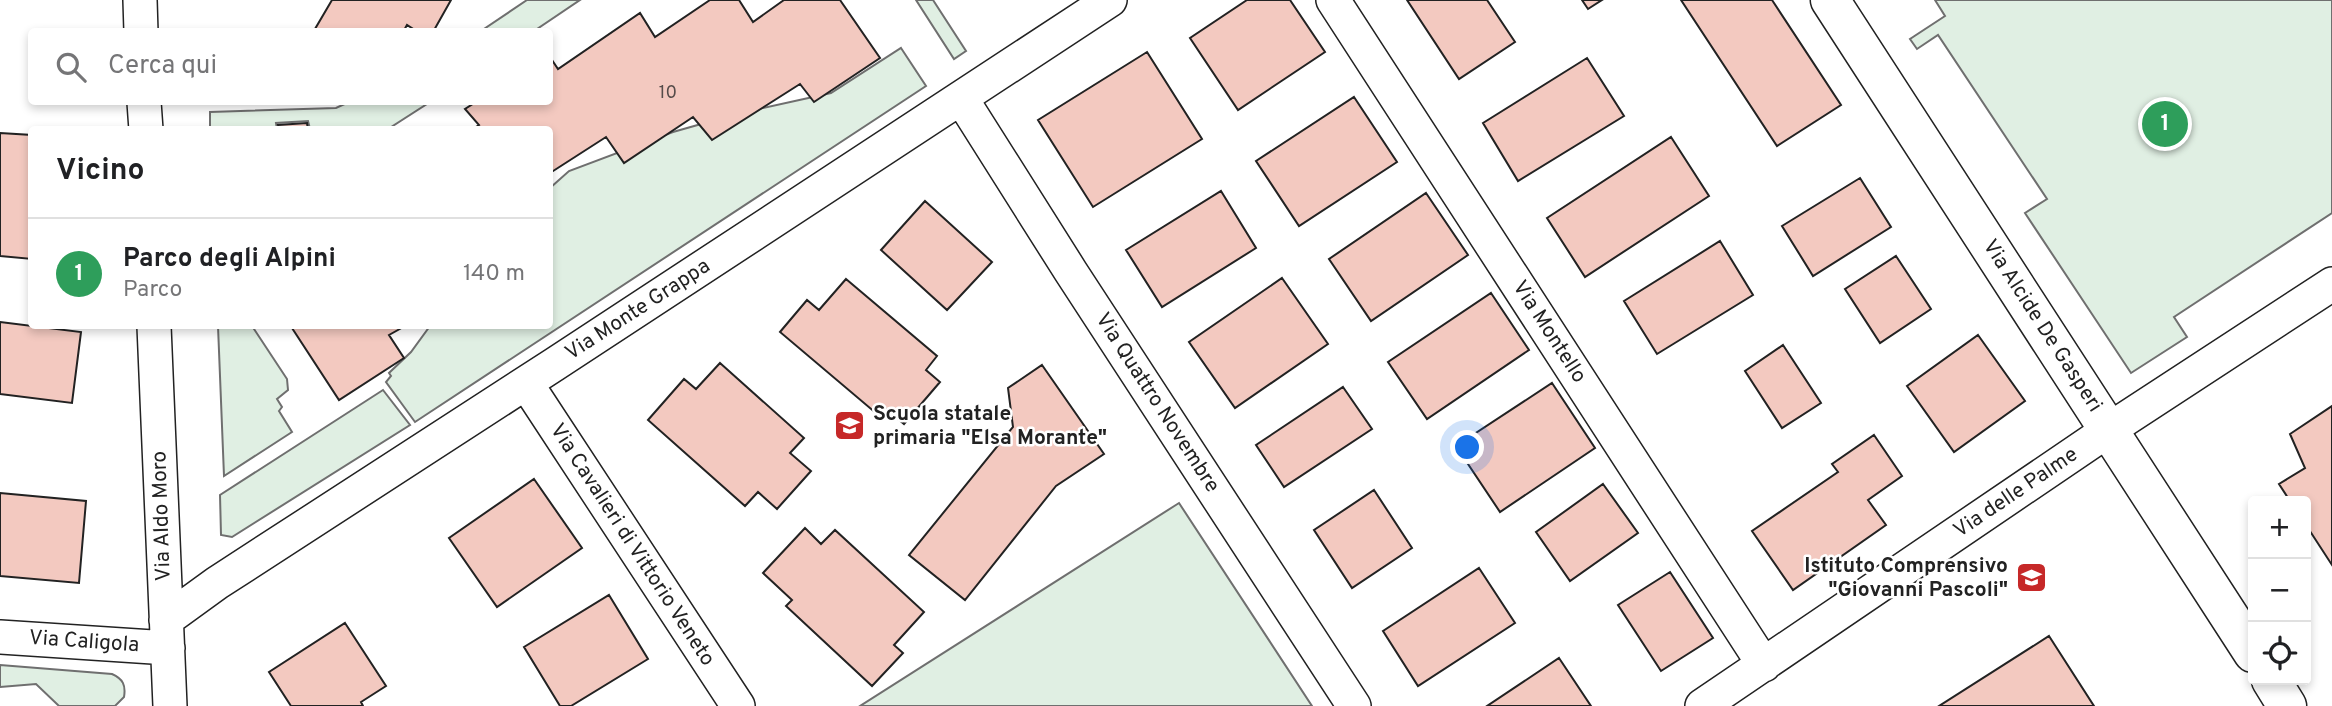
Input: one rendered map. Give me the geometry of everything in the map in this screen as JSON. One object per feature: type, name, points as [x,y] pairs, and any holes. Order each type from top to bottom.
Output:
[{"type":"street","points":[[140,0],[141,28]]},
{"type":"street","name":"Via Monte Grappa","points":[[167,634],[217,583],[1110,0]]},
{"type":"street","name":"Via Montello","points":[[1333,0],[1764,665]]},
{"type":"street","name":"Via Alcide De Gasperi","points":[[1830,0],[2248,645]]},
{"type":"street","name":"Via Quattro Novembre","points":[[961,98],[1354,706]]},
{"type":"street","points":[[144,105],[145,126]]},
{"type":"street","name":"Via delle Palme","points":[[1702,706],[2110,429],[2332,284]]},
{"type":"street","name":"Via Aldo Moro","points":[[154,329],[170,706]]},
{"type":"street","name":"Via Cavalieri di Vittorio Veneto","points":[[526,383],[738,706]]},
{"type":"street","name":"Via Caligola","points":[[0,637],[167,634]]},
{"type":"street","points":[[2274,685],[2287,706]]},
{"type":"green space","points":[[527,0],[580,0],[538,28],[485,28]]},
{"type":"green space","points":[[916,0],[933,0],[966,51],[954,59]]},
{"type":"green space","points":[[1935,0],[2332,0],[2332,213],[2174,317],[2187,337],[2131,373],[2025,213],[2047,199],[1938,35],[1917,49],[1910,39],[1945,16]]},
{"type":"green space","points":[[901,48],[926,86],[415,422],[386,382],[391,376],[389,373],[411,352],[428,329],[553,329],[553,185],[569,171],[673,132],[740,113],[831,93]]},
{"type":"green space","points":[[342,105],[425,105],[393,126],[309,126],[308,121],[276,123],[276,126],[210,126],[210,112],[336,108]]},
{"type":"green space","points":[[218,329],[254,329],[287,379],[288,390],[277,399],[282,407],[279,411],[292,432],[224,476]]},
{"type":"green space","points":[[383,390],[410,425],[232,537],[221,535],[220,495]]},
{"type":"green space","points":[[1179,503],[1312,706],[860,706]]},
{"type":"green space","points":[[0,665],[112,674],[123,683],[124,697],[115,706],[59,706],[36,684],[0,687]]},
{"type":"building","points":[[332,0],[451,0],[435,28],[412,28],[407,25],[405,28],[316,28]]},
{"type":"building","points":[[710,0],[739,0],[753,22],[784,0],[840,0],[880,58],[814,102],[800,84],[712,140],[693,117],[624,163],[606,137],[553,171],[553,126],[477,126],[465,109],[471,105],[553,105],[553,62],[558,69],[640,13],[655,37]]},
{"type":"building","points":[[1247,0],[1290,0],[1325,52],[1238,110],[1190,38]]},
{"type":"building","points":[[1407,0],[1487,0],[1515,42],[1459,79]]},
{"type":"building","points":[[1582,0],[1602,0],[1588,9]]},
{"type":"building","points":[[1681,0],[1772,0],[1841,105],[1777,146]]},
{"type":"building","points":[[1147,52],[1202,139],[1093,207],[1038,120]]},
{"type":"building","points":[[1587,58],[1624,116],[1518,181],[1483,123]]},
{"type":"building","points":[[1354,97],[1397,162],[1299,226],[1256,161]]},
{"type":"building","points":[[307,123],[307,126],[278,126]]},
{"type":"building","points":[[0,133],[28,135],[28,259],[0,256]]},
{"type":"building","points":[[1671,137],[1709,196],[1585,277],[1547,218]]},
{"type":"building","points":[[1860,178],[1891,227],[1813,276],[1782,226]]},
{"type":"building","points":[[1221,191],[1256,248],[1162,307],[1126,250]]},
{"type":"building","points":[[1426,193],[1468,255],[1371,321],[1329,259]]},
{"type":"building","points":[[925,201],[992,262],[947,310],[881,250]]},
{"type":"building","points":[[1720,241],[1753,295],[1657,354],[1624,301]]},
{"type":"building","points":[[1896,256],[1931,309],[1880,343],[1845,289]]},
{"type":"building","points":[[1282,278],[1328,344],[1235,408],[1189,342]]},
{"type":"building","points":[[846,279],[937,356],[926,370],[940,382],[904,424],[884,407],[877,414],[780,332],[807,300],[819,310]]},
{"type":"building","points":[[1491,293],[1529,350],[1427,419],[1388,362]]},
{"type":"building","points":[[0,322],[28,325],[28,329],[81,332],[72,403],[0,394]]},
{"type":"building","points":[[293,329],[400,329],[389,335],[404,358],[339,400]]},
{"type":"building","points":[[1978,335],[2025,401],[1954,452],[1907,386]]},
{"type":"building","points":[[1783,345],[1821,403],[1782,428],[1745,371]]},
{"type":"building","points":[[720,363],[804,438],[790,453],[811,471],[777,509],[758,492],[745,506],[648,420],[684,379],[696,389]]},
{"type":"building","points":[[1042,365],[1104,454],[1056,486],[965,600],[909,555],[1013,427],[1008,388]]},
{"type":"building","points":[[1552,383],[1595,448],[1500,512],[1456,446]]},
{"type":"building","points":[[1343,387],[1372,429],[1284,487],[1256,445]]},
{"type":"building","points":[[2332,406],[2332,565],[2311,533],[2311,496],[2287,496],[2279,484],[2305,468],[2290,434]]},
{"type":"building","points":[[1874,435],[1902,476],[1868,500],[1886,525],[1793,590],[1752,531],[1838,472],[1832,464]]},
{"type":"building","points":[[534,479],[582,548],[497,607],[449,538]]},
{"type":"building","points":[[1603,484],[1638,533],[1570,581],[1536,532]]},
{"type":"building","points":[[1374,490],[1412,548],[1352,588],[1314,530]]},
{"type":"building","points":[[0,493],[86,501],[79,583],[0,576]]},
{"type":"building","points":[[805,528],[821,544],[835,530],[924,612],[894,645],[903,653],[872,686],[786,606],[792,600],[763,573]]},
{"type":"building","points":[[1479,568],[1515,623],[1418,686],[1383,631]]},
{"type":"building","points":[[1670,572],[1713,638],[1661,671],[1618,605]]},
{"type":"building","points":[[609,595],[648,659],[571,706],[560,706],[524,647]]},
{"type":"building","points":[[345,623],[386,686],[361,702],[363,706],[291,706],[269,672]]},
{"type":"building","points":[[2049,636],[2094,706],[1939,706]]},
{"type":"building","points":[[1559,658],[1591,706],[1487,706]]},
{"type":"place","name":"Parco degli Alpini","points":[[2165,124]]},
{"type":"place","name":"Scuola statale primaria \"Elsa Morante\"","points":[[850,426]]},
{"type":"place","name":"Istituto Comprensivo \"Giovanni Pascoli\"","points":[[2031,578]]}]
